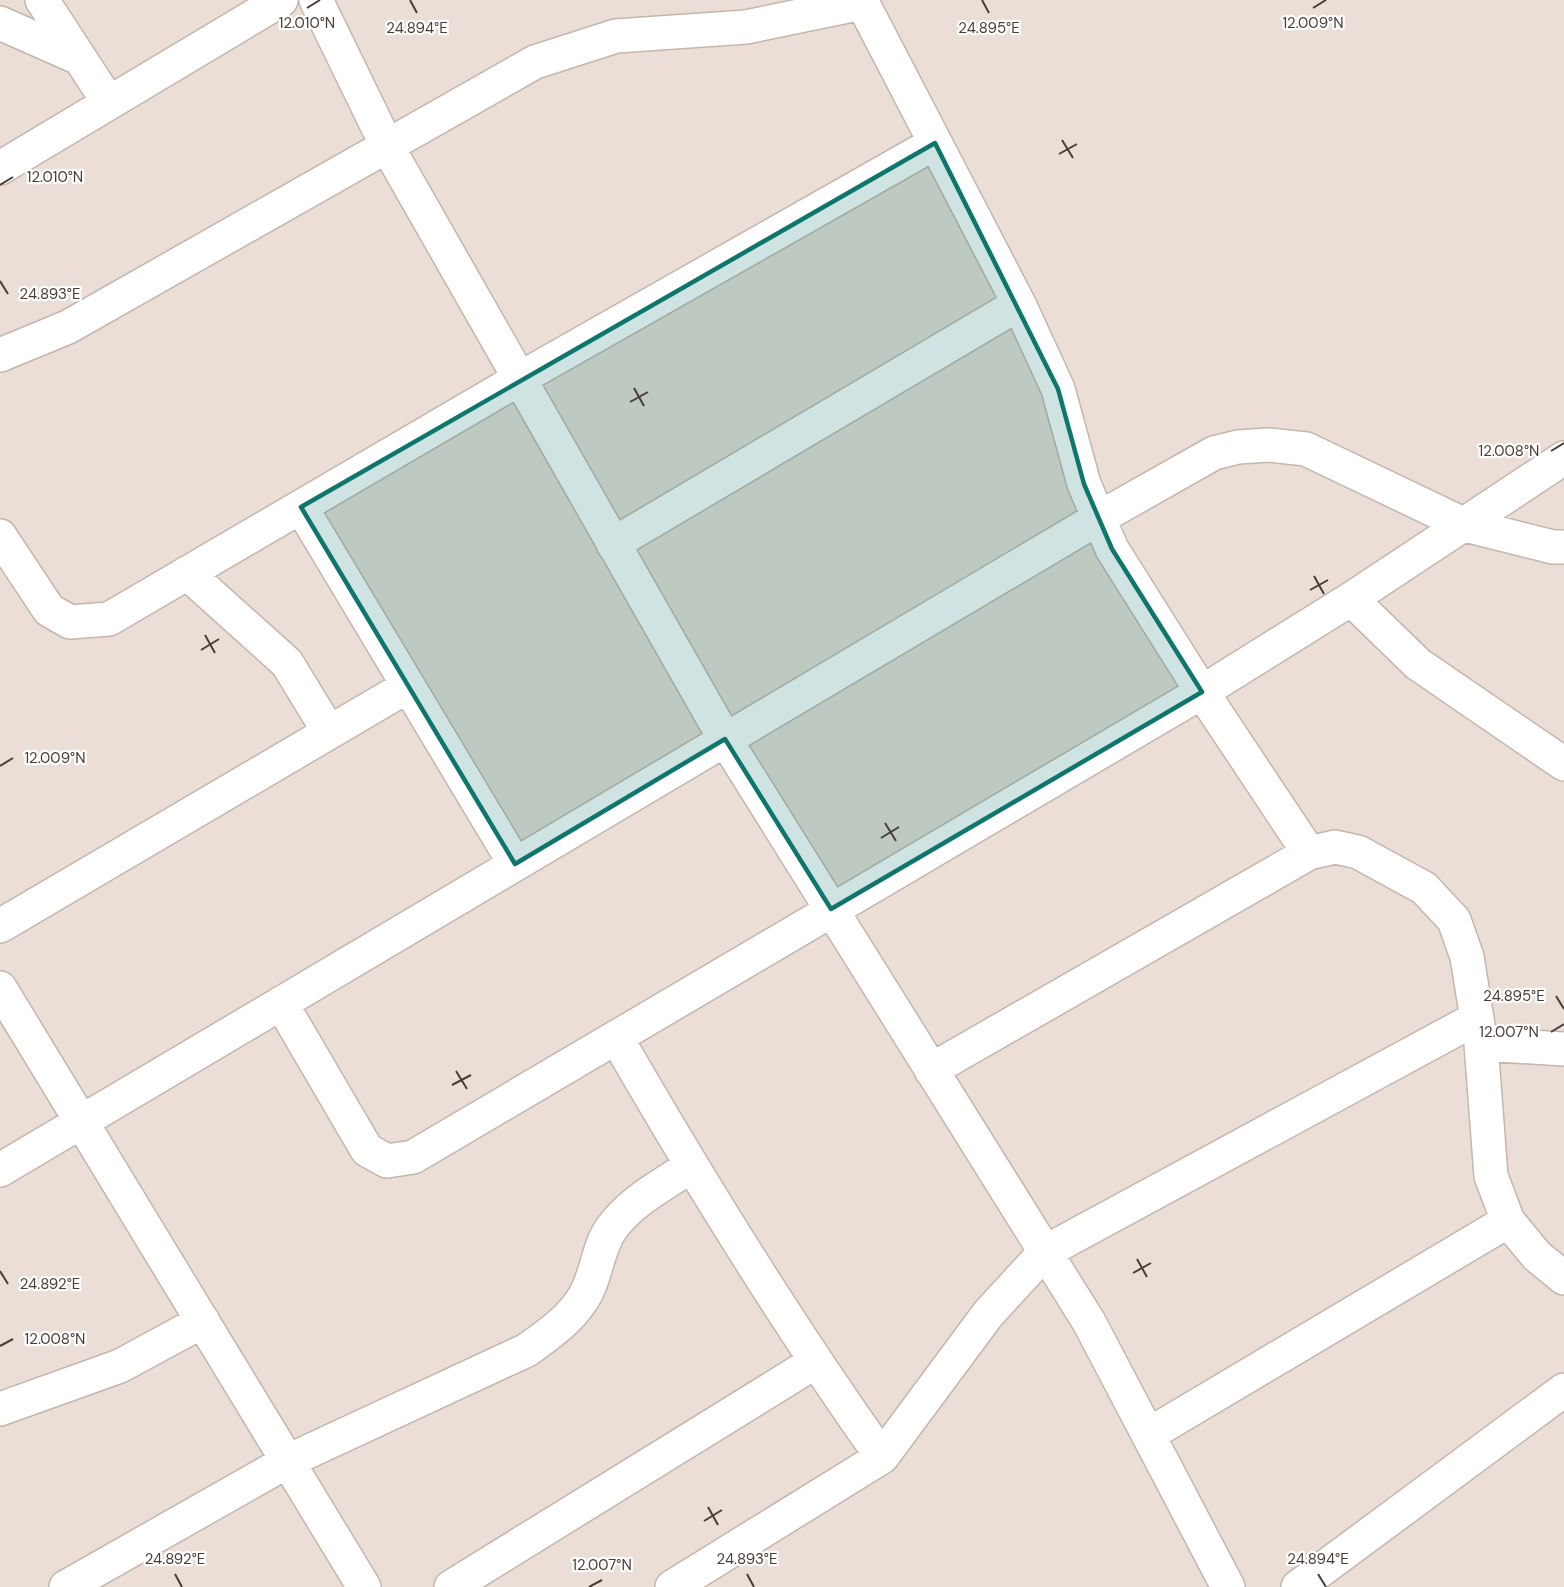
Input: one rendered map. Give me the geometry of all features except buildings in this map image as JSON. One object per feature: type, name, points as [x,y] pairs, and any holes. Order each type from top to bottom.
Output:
[{"type":"street","points":[[42,0],[109,104]]},
{"type":"street","points":[[0,168],[281,0]]},
{"type":"street","points":[[316,0],[387,146],[725,739],[1089,1322],[1228,1587]]},
{"type":"street","points":[[0,355],[68,327],[535,62],[616,36],[746,27],[862,1],[1019,304],[1058,389],[1084,484],[1112,549],[1202,692],[1309,853]]},
{"type":"street","points":[[0,22],[79,58]]},
{"type":"street","points":[[0,536],[49,610],[70,622],[109,619],[519,379],[935,143]]},
{"type":"street","points":[[613,544],[1019,304]]},
{"type":"street","points":[[0,1170],[1098,518],[1214,453],[1238,447],[1268,445],[1306,448],[1465,525],[1553,547],[1564,547]]},
{"type":"street","points":[[281,1003],[367,1149],[387,1161],[413,1157],[1202,692],[1351,600],[1564,458]]},
{"type":"street","points":[[301,507],[515,864]]},
{"type":"street","points":[[187,573],[287,663],[330,732]]},
{"type":"street","points":[[1351,600],[1418,664],[1564,764]]},
{"type":"street","points":[[0,926],[408,686]]},
{"type":"street","points":[[931,1070],[1309,853],[1335,847],[1358,852],[1424,888],[1454,921],[1467,957],[1479,1031],[1491,1176],[1508,1221],[1537,1256],[1564,1278]]},
{"type":"street","points":[[0,988],[364,1587]]},
{"type":"street","points":[[672,1587],[882,1457],[988,1314],[1045,1252],[1479,1031],[1564,1049]]},
{"type":"street","points":[[616,1037],[691,1166],[815,1362],[882,1457]]},
{"type":"street","points":[[66,1587],[288,1461],[527,1350],[560,1326],[585,1296],[598,1252],[610,1230],[626,1211],[691,1166]]},
{"type":"street","points":[[1148,1435],[1508,1221]]},
{"type":"street","points":[[0,1409],[120,1366],[203,1321]]},
{"type":"street","points":[[451,1587],[815,1362]]},
{"type":"street","points":[[1298,1587],[1564,1390]]},
{"type":"highlighted area","points":[[935,143],[1058,389],[1084,484],[1112,549],[1202,692],[831,909],[725,739],[515,864],[301,507]]},
{"type":"shaded area","points":[[0,0],[1564,0],[1564,1587],[0,1587]]}]
